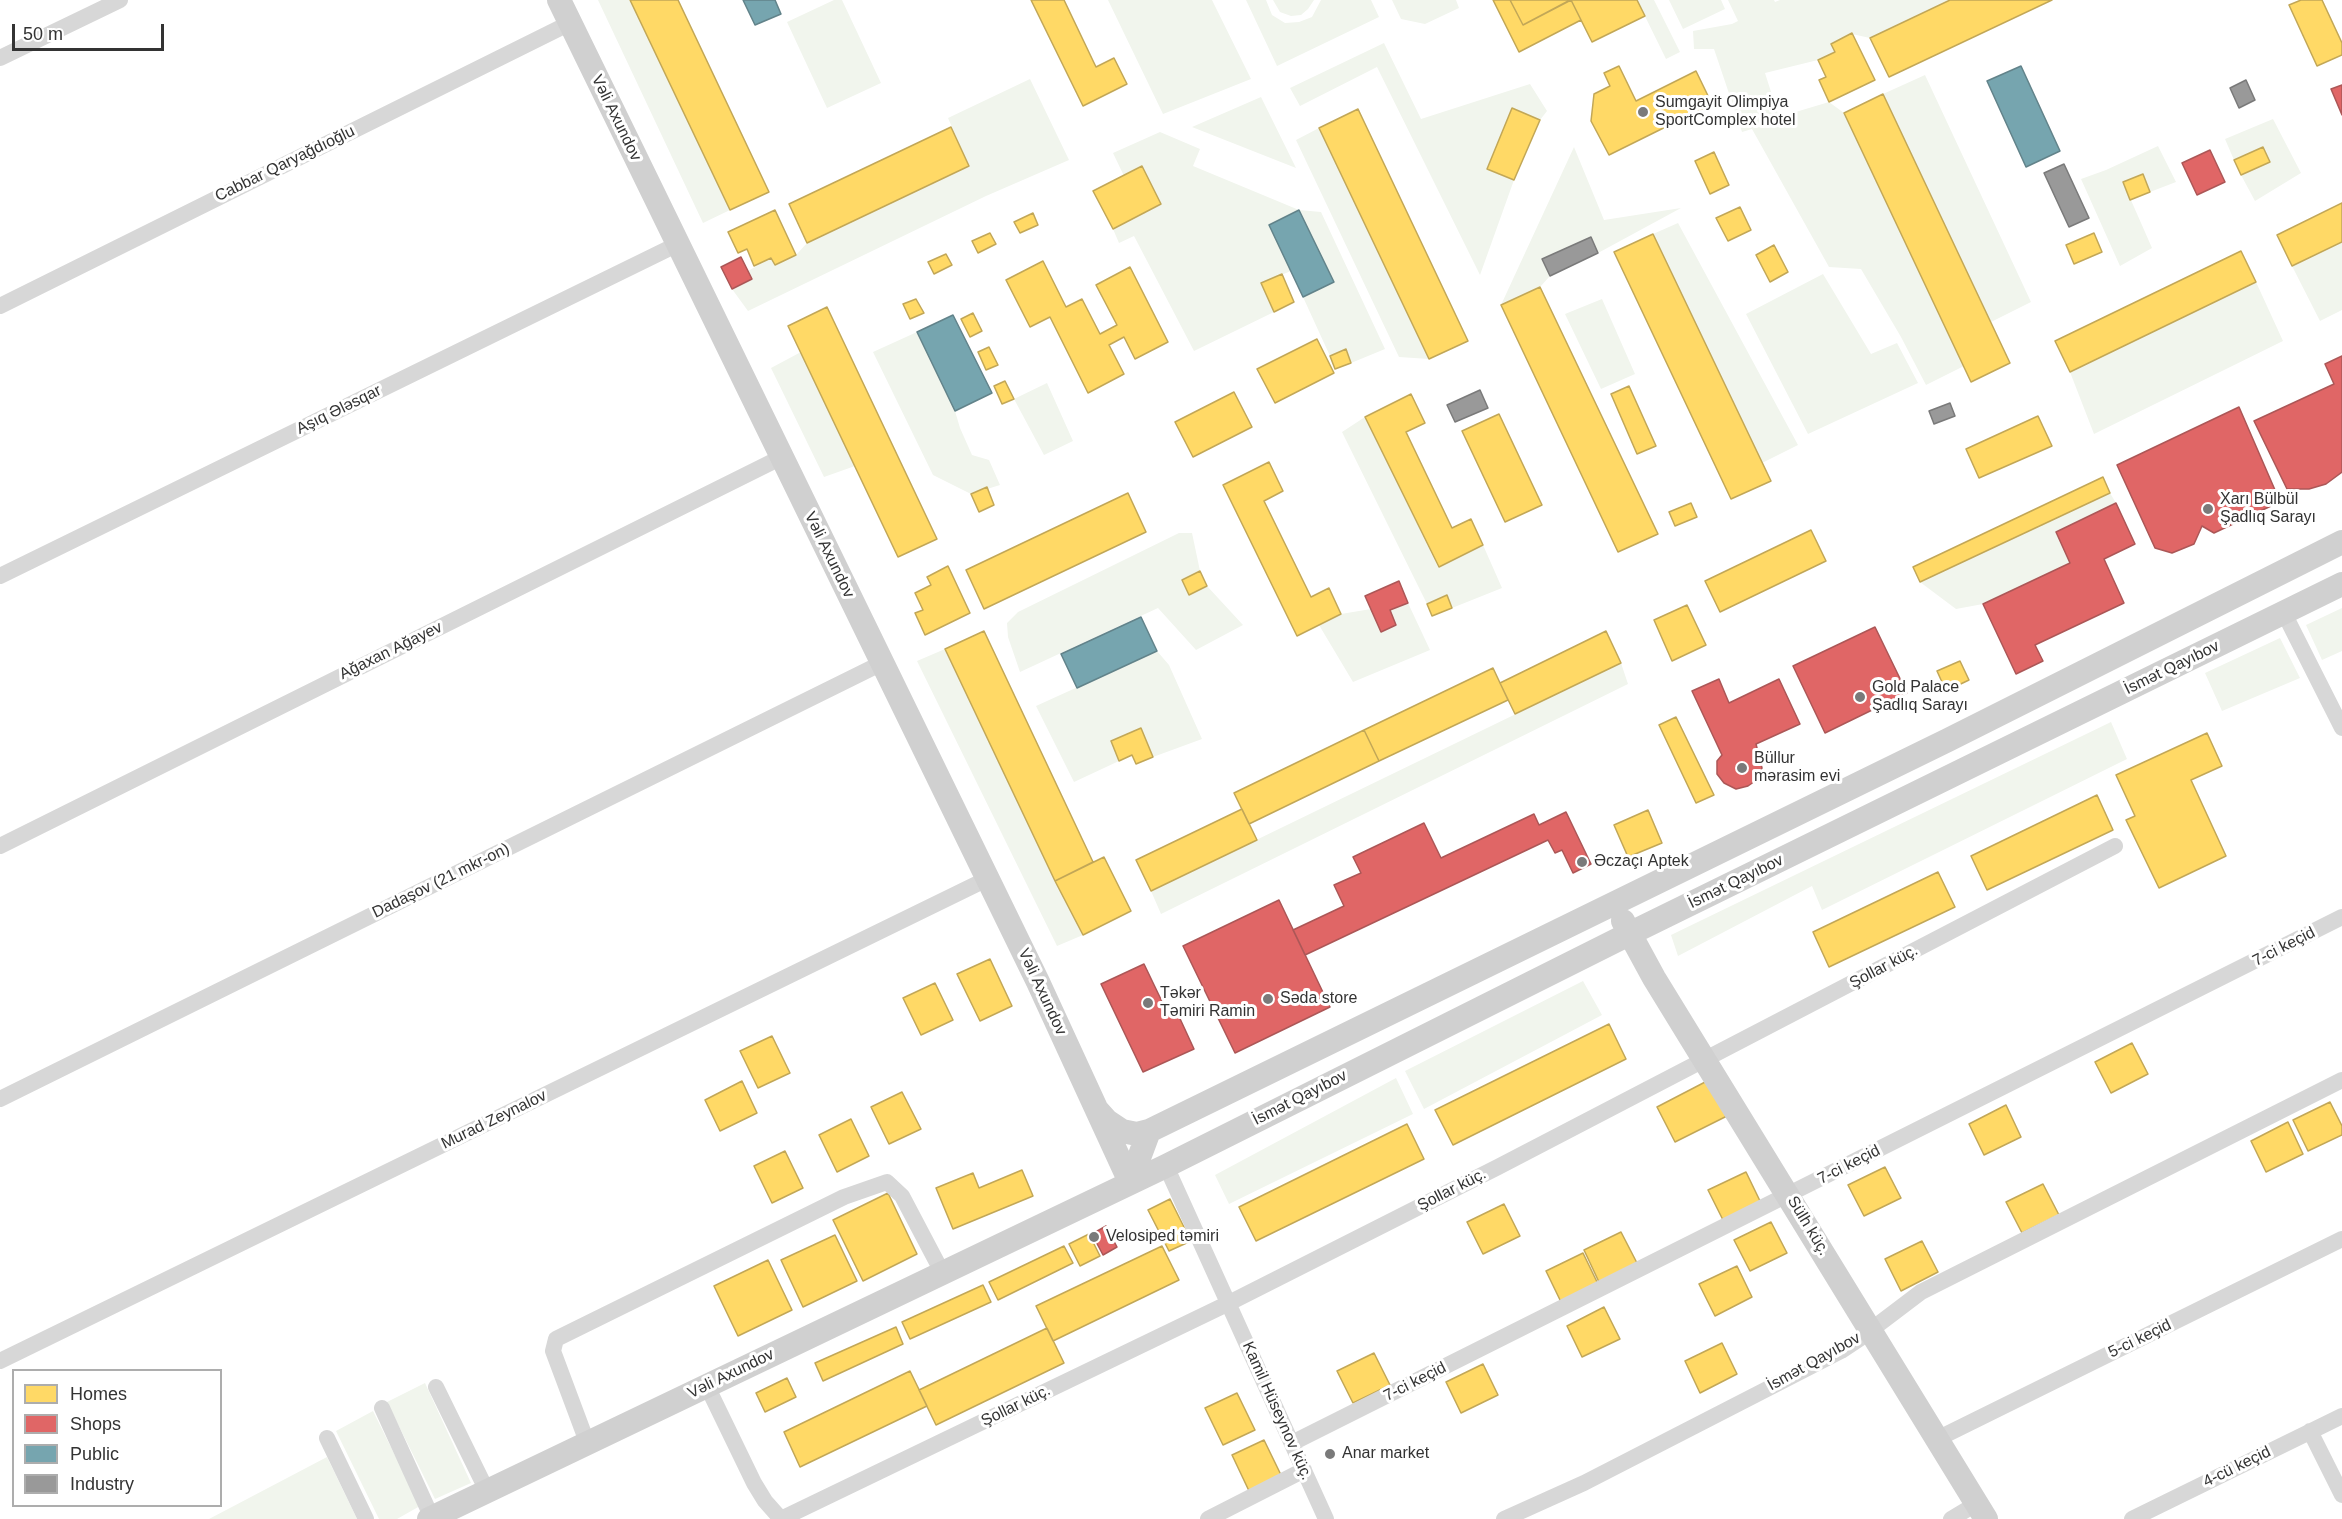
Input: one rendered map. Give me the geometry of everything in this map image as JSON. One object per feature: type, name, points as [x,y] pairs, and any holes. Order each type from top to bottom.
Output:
[{"type":"street","points":[[0,58],[120,0]]},
{"type":"street","name":"Vəli Axundov","points":[[430,1518],[1130,1182],[987,879],[559,0]]},
{"type":"street","name":"Cabbar Qaryağdıoğlu","points":[[0,306],[570,23]]},
{"type":"street","name":"Aşıq Ələsqar","points":[[0,576],[678,244]]},
{"type":"street","name":"Ağaxan Ağayev","points":[[0,846],[782,457]]},
{"type":"street","points":[[1098,1111],[1107,1121],[1122,1131],[1137,1134],[1149,1131],[1948,740],[2342,542]]},
{"type":"street","name":"İsmət Qayıbov","points":[[1130,1182],[2342,584]]},
{"type":"street","points":[[2284,613],[2342,728]]},
{"type":"street","points":[[2167,630],[2184,662]]},
{"type":"street","name":"Dadaşov (21 mkr-on)","points":[[0,1099],[882,663]]},
{"type":"street","points":[[1948,740],[1963,771]]},
{"type":"street","name":"Şollar küç.","points":[[781,1519],[1229,1303],[1706,1061],[2115,846]]},
{"type":"street","name":"Murad Zeynalov","points":[[0,1361],[987,879]]},
{"type":"street","name":"Sülh küç.","points":[[1613,903],[1629,934],[1981,1511]]},
{"type":"street","name":"7-ci keçid","points":[[1292,1443],[2342,917]]},
{"type":"street","name":"İsmət Qayıbov","points":[[1504,1519],[1584,1483],[1841,1351],[1921,1292],[2342,1080]]},
{"type":"street","points":[[1149,1131],[1166,1166]]},
{"type":"street","points":[[1130,1182],[1149,1131]]},
{"type":"street","name":"Kamil Hüseynov küç.","points":[[1166,1166],[1326,1519]]},
{"type":"street","points":[[588,1442],[553,1351],[556,1339],[844,1197],[887,1182],[902,1196],[942,1272]]},
{"type":"street","name":"5-ci keçid","points":[[1937,1439],[2342,1239]]},
{"type":"street","points":[[707,1386],[754,1483],[765,1501],[781,1519]]},
{"type":"street","points":[[436,1387],[487,1491]]},
{"type":"street","points":[[382,1408],[430,1518]]},
{"type":"street","name":"4-cü keçid","points":[[2132,1519],[2342,1416]]},
{"type":"street","points":[[2310,1431],[2342,1495]]},
{"type":"street","points":[[327,1438],[366,1519]]},
{"type":"street","points":[[1208,1519],[1304,1470]]},
{"type":"street","points":[[1951,1519],[1981,1511]]},
{"type":"shaded area","points":[[598,0],[630,0],[730,210],[703,223]]},
{"type":"shaded area","points":[[834,0],[842,0],[881,83],[827,108],[787,22]]},
{"type":"shaded area","points":[[1108,0],[1212,0],[1251,79],[1163,114]]},
{"type":"shaded area","points":[[1246,0],[1266,0],[1272,15],[1285,23],[1299,22],[1312,17],[1321,0],[1371,0],[1379,17],[1277,66]]},
{"type":"shaded area","points":[[1273,0],[1314,0],[1301,15],[1291,16],[1280,12]]},
{"type":"shaded area","points":[[1392,0],[1456,0],[1459,8],[1425,24],[1401,19]]},
{"type":"shaded area","points":[[1637,0],[1654,0],[1680,52],[1666,59]]},
{"type":"shaded area","points":[[1669,0],[1721,0],[1725,9],[1683,29]]},
{"type":"shaded area","points":[[1728,0],[1774,0],[1775,2],[1780,0],[1950,0],[1870,38],[1852,34],[1831,44],[1835,52],[1818,60],[1765,73],[1779,117],[1829,102],[1844,113],[1964,366],[1926,385],[1861,269],[1829,267],[1752,129],[1742,132],[1714,49],[1694,49],[1693,31],[1738,21]]},
{"type":"shaded area","points":[[1384,43],[1421,119],[1530,84],[1547,111],[1540,120],[1512,109],[1487,168],[1514,180],[1480,275],[1377,67],[1300,106],[1290,88]]},
{"type":"shaded area","points":[[1925,75],[2031,302],[1991,322],[1883,94]]},
{"type":"shaded area","points":[[1030,79],[1069,160],[986,196],[748,311],[732,289],[752,279],[748,271],[771,258],[775,265],[796,255],[807,243],[969,166],[948,118]]},
{"type":"shaded area","points":[[1261,97],[1296,168],[1192,127]]},
{"type":"shaded area","points":[[2273,119],[2301,173],[2255,201],[2241,175],[2270,162],[2264,148],[2234,160],[2225,139]]},
{"type":"shaded area","points":[[1319,128],[1429,359],[1399,357],[1296,140]]},
{"type":"shaded area","points":[[1160,132],[1200,149],[1193,166],[1299,210],[1269,225],[1291,271],[1261,283],[1274,312],[1194,351],[1134,236],[1119,243],[1113,229],[1161,204],[1142,167],[1124,176],[1113,153]]},
{"type":"shaded area","points":[[2158,146],[2176,182],[2150,192],[2143,174],[2123,182],[2152,248],[2120,266],[2081,179]]},
{"type":"shaded area","points":[[1574,147],[1604,220],[1681,208],[1598,253],[1591,237],[1542,259],[1550,276],[1540,287],[1501,305]]},
{"type":"shaded area","points":[[1299,210],[1321,212],[1385,349],[1351,363],[1346,350],[1330,356],[1303,297],[1334,282]]},
{"type":"shaded area","points":[[1678,223],[1798,445],[1762,463],[1653,234]]},
{"type":"shaded area","points":[[2342,242],[2342,310],[2320,321],[2292,266]]},
{"type":"shaded area","points":[[1823,274],[1871,354],[1897,343],[1918,383],[1808,434],[1746,314]]},
{"type":"shaded area","points":[[2256,282],[2283,341],[2094,434],[2070,372]]},
{"type":"shaded area","points":[[1602,299],[1635,374],[1601,389],[1565,314]]},
{"type":"shaded area","points":[[917,332],[955,411],[972,455],[989,460],[1000,485],[971,494],[933,475],[873,352]]},
{"type":"shaded area","points":[[801,352],[855,466],[824,477],[771,368]]},
{"type":"shaded area","points":[[1047,383],[1073,441],[1044,455],[1014,399]]},
{"type":"shaded area","points":[[1365,417],[1438,567],[1483,545],[1502,588],[1452,608],[1446,595],[1427,604],[1342,432]]},
{"type":"shaded area","points":[[2110,493],[2116,503],[2056,532],[2070,563],[1983,604],[1956,609],[1920,582]]},
{"type":"shaded area","points":[[1179,533],[1192,533],[1200,571],[1183,580],[1189,595],[1207,586],[1243,625],[1196,650],[1158,608],[1020,672],[1008,637],[1007,623],[1018,612]]},
{"type":"shaded area","points":[[1408,603],[1430,650],[1353,682],[1319,625],[1341,614],[1371,609],[1381,631],[1396,624],[1390,610]]},
{"type":"shaded area","points":[[2342,608],[2342,651],[2322,660],[2306,625]]},
{"type":"shaded area","points":[[2280,638],[2300,678],[2222,711],[2205,673]]},
{"type":"shaded area","points":[[945,649],[1083,935],[1057,946],[917,661]]},
{"type":"shaded area","points":[[1157,651],[1169,665],[1202,739],[1153,757],[1140,728],[1111,741],[1119,761],[1074,782],[1036,706]]},
{"type":"shaded area","points":[[1621,663],[1628,684],[1161,914],[1151,891]]},
{"type":"shaded area","points":[[2111,722],[2127,759],[1822,910],[1812,886],[1678,956],[1671,935]]},
{"type":"shaded area","points":[[1583,981],[1602,1015],[1424,1109],[1405,1071]]},
{"type":"shaded area","points":[[1396,1078],[1413,1114],[1229,1204],[1215,1175]]},
{"type":"shaded area","points":[[425,1383],[471,1483],[435,1499],[387,1402]]},
{"type":"shaded area","points":[[373,1411],[420,1506],[397,1519],[379,1519],[336,1431]]},
{"type":"shaded area","points":[[327,1457],[357,1519],[209,1519]]},
{"type":"building: Homes","points":[[630,0],[678,0],[769,192],[730,210]]},
{"type":"building: Homes","points":[[1031,0],[1064,0],[1096,67],[1114,58],[1127,84],[1083,106]]},
{"type":"building: Homes","points":[[1493,0],[1510,0],[1523,25],[1571,0],[1581,20],[1519,52]]},
{"type":"building: Homes","points":[[1510,0],[1570,0],[1523,25]]},
{"type":"building: Homes","points":[[1571,0],[1637,0],[1645,16],[1592,42]]},
{"type":"building: Homes","points":[[1950,0],[2052,0],[1889,77],[1870,38]]},
{"type":"building: Homes","points":[[2301,0],[2322,0],[2342,43],[2342,55],[2317,66],[2289,5]]},
{"type":"building: Homes","points":[[1852,33],[1875,80],[1829,102],[1819,80],[1826,77],[1818,60],[1835,52],[1831,44]]},
{"type":"building: Homes","name":"Sumgayit Olimpiya SportComplex hotel","points":[[1619,66],[1636,101],[1696,71],[1712,104],[1609,155],[1591,121],[1594,94],[1610,86],[1604,73]]},
{"type":"building: Homes","points":[[1883,94],[2010,363],[1971,382],[1844,113]]},
{"type":"building: Homes","points":[[1512,108],[1540,120],[1514,180],[1487,169]]},
{"type":"building: Homes","points":[[1358,109],[1468,341],[1429,359],[1319,128]]},
{"type":"building: Homes","points":[[951,127],[969,166],[807,243],[789,204]]},
{"type":"building: Homes","points":[[2263,147],[2270,162],[2241,175],[2234,160]]},
{"type":"building: Homes","points":[[1714,152],[1729,185],[1710,194],[1695,161]]},
{"type":"building: Homes","points":[[1142,166],[1161,204],[1113,229],[1093,191]]},
{"type":"building: Homes","points":[[2143,174],[2150,192],[2130,200],[2123,182]]},
{"type":"building: Homes","points":[[2342,203],[2342,242],[2292,266],[2277,235]]},
{"type":"building: Homes","points":[[1740,207],[1751,230],[1728,241],[1716,218]]},
{"type":"building: Homes","points":[[775,210],[796,255],[775,265],[771,258],[754,266],[747,249],[738,253],[728,232]]},
{"type":"building: Homes","points":[[1033,213],[1038,225],[1020,233],[1014,222]]},
{"type":"building: Homes","points":[[990,233],[996,244],[978,253],[972,241]]},
{"type":"building: Homes","points":[[2094,233],[2102,252],[2074,264],[2066,245]]},
{"type":"building: Homes","points":[[1653,234],[1771,481],[1731,499],[1614,252]]},
{"type":"building: Homes","points":[[1774,245],[1788,272],[1770,282],[1756,255]]},
{"type":"building: Homes","points":[[2241,251],[2256,282],[2070,372],[2055,341]]},
{"type":"building: Homes","points":[[946,254],[952,265],[934,274],[928,262]]},
{"type":"building: Homes","points":[[1043,261],[1066,307],[1082,299],[1100,334],[1117,325],[1096,285],[1130,267],[1168,342],[1135,359],[1124,337],[1109,345],[1124,374],[1088,393],[1050,317],[1030,327],[1006,280]]},
{"type":"building: Homes","points":[[1282,274],[1294,302],[1274,312],[1261,283]]},
{"type":"building: Homes","points":[[1540,287],[1658,534],[1618,552],[1501,305]]},
{"type":"building: Homes","points":[[916,299],[924,313],[910,319],[903,304]]},
{"type":"building: Homes","points":[[827,307],[937,539],[898,557],[788,326]]},
{"type":"building: Homes","points":[[973,313],[982,331],[970,337],[961,319]]},
{"type":"building: Homes","points":[[1317,339],[1334,373],[1275,403],[1257,369]]},
{"type":"building: Homes","points":[[989,347],[998,365],[986,370],[978,352]]},
{"type":"building: Homes","points":[[1346,349],[1351,363],[1335,369],[1330,356]]},
{"type":"building: Homes","points":[[1005,381],[1014,399],[1002,404],[994,386]]},
{"type":"building: Homes","points":[[1629,386],[1656,446],[1637,454],[1611,394]]},
{"type":"building: Homes","points":[[1234,392],[1252,427],[1193,457],[1175,422]]},
{"type":"building: Homes","points":[[1411,394],[1425,423],[1406,432],[1452,528],[1471,519],[1483,545],[1439,567],[1365,417]]},
{"type":"building: Homes","points":[[1499,414],[1542,505],[1505,522],[1462,431]]},
{"type":"building: Homes","points":[[2038,416],[2052,446],[1979,478],[1966,449]]},
{"type":"building: Homes","points":[[1269,462],[1283,491],[1264,501],[1311,597],[1329,588],[1341,614],[1297,636],[1223,485]]},
{"type":"building: Homes","points":[[2103,477],[2110,493],[1920,582],[1913,567]]},
{"type":"building: Homes","points":[[987,487],[994,505],[979,512],[971,494]]},
{"type":"building: Homes","points":[[1128,493],[1146,532],[984,609],[966,570]]},
{"type":"building: Homes","points":[[1691,503],[1697,517],[1675,526],[1669,512]]},
{"type":"building: Homes","points":[[1811,530],[1826,561],[1720,612],[1705,581]]},
{"type":"building: Homes","points":[[948,566],[970,613],[925,635],[915,613],[923,610],[915,593],[931,585],[927,577]]},
{"type":"building: Homes","points":[[1200,571],[1207,586],[1189,595],[1182,580]]},
{"type":"building: Homes","points":[[1447,595],[1452,608],[1432,616],[1427,604]]},
{"type":"building: Homes","points":[[1687,605],[1706,645],[1672,661],[1654,620]]},
{"type":"building: Homes","points":[[984,631],[1093,862],[1055,881],[945,649]]},
{"type":"building: Homes","points":[[1606,631],[1621,663],[1515,714],[1500,683]]},
{"type":"building: Homes","points":[[1960,661],[1969,680],[1946,691],[1937,671]]},
{"type":"building: Homes","points":[[1493,668],[1508,700],[1379,761],[1364,730]]},
{"type":"building: Homes","points":[[1676,717],[1714,795],[1696,803],[1659,725]]},
{"type":"building: Homes","points":[[1141,728],[1153,757],[1136,764],[1132,755],[1119,761],[1111,741]]},
{"type":"building: Homes","points":[[1364,730],[1379,761],[1249,824],[1234,793]]},
{"type":"building: Homes","points":[[2207,733],[2222,766],[2191,780],[2226,856],[2159,888],[2126,820],[2135,816],[2116,775]]},
{"type":"building: Homes","points":[[2097,795],[2113,830],[1987,890],[1971,856]]},
{"type":"building: Homes","points":[[1242,809],[1257,840],[1151,891],[1136,860]]},
{"type":"building: Homes","points":[[1648,810],[1662,843],[1628,857],[1614,825]]},
{"type":"building: Homes","points":[[1104,857],[1131,911],[1083,935],[1055,881]]},
{"type":"building: Homes","points":[[1938,872],[1955,907],[1829,967],[1813,932]]},
{"type":"building: Homes","points":[[990,959],[1012,1006],[980,1021],[957,974]]},
{"type":"building: Homes","points":[[935,983],[953,1020],[921,1035],[903,998]]},
{"type":"building: Homes","points":[[1609,1024],[1626,1059],[1453,1145],[1435,1110]]},
{"type":"building: Homes","points":[[772,1036],[790,1073],[758,1088],[740,1051]]},
{"type":"building: Homes","points":[[2132,1043],[2148,1074],[2111,1093],[2095,1062]]},
{"type":"building: Homes","points":[[1709,1080],[1727,1116],[1675,1142],[1657,1107]]},
{"type":"building: Homes","points":[[742,1081],[757,1113],[720,1131],[705,1100]]},
{"type":"building: Homes","points":[[902,1092],[921,1129],[889,1144],[871,1107]]},
{"type":"building: Homes","points":[[2330,1102],[2342,1126],[2342,1135],[2308,1151],[2293,1120]]},
{"type":"building: Homes","points":[[2006,1105],[2021,1137],[1984,1155],[1969,1124]]},
{"type":"building: Homes","points":[[851,1119],[869,1156],[837,1172],[819,1135]]},
{"type":"building: Homes","points":[[2288,1122],[2303,1154],[2266,1172],[2251,1141]]},
{"type":"building: Homes","points":[[1407,1124],[1424,1159],[1256,1241],[1239,1207]]},
{"type":"building: Homes","points":[[785,1151],[803,1188],[772,1203],[754,1166]]},
{"type":"building: Homes","points":[[1885,1167],[1901,1198],[1864,1216],[1848,1185]]},
{"type":"building: Homes","points":[[1022,1170],[1033,1196],[953,1229],[936,1188],[973,1173],[979,1188]]},
{"type":"building: Homes","points":[[1746,1172],[1761,1203],[1724,1222],[1708,1190]]},
{"type":"building: Homes","points":[[2043,1184],[2059,1215],[2022,1233],[2006,1202]]},
{"type":"building: Homes","points":[[888,1193],[917,1254],[863,1281],[833,1220]]},
{"type":"building: Homes","points":[[1170,1199],[1191,1241],[1169,1251],[1148,1210]]},
{"type":"building: Homes","points":[[1504,1204],[1520,1236],[1483,1254],[1467,1222]]},
{"type":"building: Homes","points":[[1771,1222],[1787,1253],[1750,1271],[1734,1240]]},
{"type":"building: Homes","points":[[1621,1232],[1637,1263],[1599,1282],[1584,1250]]},
{"type":"building: Homes","points":[[1089,1234],[1100,1256],[1080,1266],[1069,1244]]},
{"type":"building: Homes","points":[[835,1235],[857,1281],[803,1307],[781,1260]]},
{"type":"building: Homes","points":[[1922,1241],[1938,1272],[1901,1291],[1885,1259]]},
{"type":"building: Homes","points":[[1064,1246],[1073,1263],[998,1300],[989,1282]]},
{"type":"building: Homes","points":[[1162,1246],[1179,1280],[1053,1341],[1036,1306]]},
{"type":"building: Homes","points":[[1583,1253],[1598,1284],[1561,1302],[1546,1271]]},
{"type":"building: Homes","points":[[768,1260],[792,1310],[738,1336],[714,1286]]},
{"type":"building: Homes","points":[[1737,1266],[1752,1297],[1715,1316],[1699,1284]]},
{"type":"building: Homes","points":[[983,1285],[991,1302],[910,1339],[902,1322]]},
{"type":"building: Homes","points":[[1604,1307],[1620,1339],[1582,1357],[1567,1326]]},
{"type":"building: Homes","points":[[896,1327],[903,1344],[823,1381],[815,1363]]},
{"type":"building: Homes","points":[[1047,1328],[1064,1363],[936,1425],[919,1390]]},
{"type":"building: Homes","points":[[1722,1343],[1737,1374],[1700,1393],[1685,1361]]},
{"type":"building: Homes","points":[[1374,1353],[1390,1385],[1353,1403],[1337,1371]]},
{"type":"building: Homes","points":[[1483,1364],[1498,1395],[1461,1413],[1446,1382]]},
{"type":"building: Homes","points":[[910,1371],[927,1406],[800,1467],[784,1432]]},
{"type":"building: Homes","points":[[787,1378],[796,1397],[765,1412],[756,1393]]},
{"type":"building: Homes","points":[[1237,1393],[1255,1430],[1223,1445],[1205,1408]]},
{"type":"building: Homes","points":[[1264,1440],[1282,1477],[1250,1493],[1232,1455]]},
{"type":"building: Shops","points":[[2342,85],[2342,115],[2331,89]]},
{"type":"building: Shops","points":[[2210,150],[2225,182],[2197,195],[2182,163]]},
{"type":"building: Shops","points":[[741,257],[752,279],[732,289],[721,267]]},
{"type":"building: Shops","points":[[2342,356],[2342,472],[2326,484],[2309,489],[2287,489],[2254,421],[2334,384],[2325,364]]},
{"type":"building: Shops","points":[[2239,407],[2275,490],[2271,506],[2214,533],[2202,526],[2194,544],[2172,553],[2155,548],[2117,465]]},
{"type":"building: Shops","points":[[2116,503],[2135,544],[2104,559],[2124,603],[2035,645],[2043,661],[2016,674],[1983,604],[2070,563],[2056,532]]},
{"type":"building: Shops","points":[[1399,581],[1408,603],[1390,610],[1396,625],[1381,632],[1365,596]]},
{"type":"building: Shops","points":[[1875,627],[1907,693],[1825,733],[1793,666]]},
{"type":"building: Shops","points":[[1719,679],[1729,703],[1779,679],[1800,724],[1756,744],[1762,768],[1758,779],[1748,786],[1736,789],[1724,783],[1717,774],[1717,761],[1722,755],[1692,691]]},
{"type":"building: Shops","points":[[1566,812],[1591,864],[1573,873],[1562,850],[1555,853],[1548,840],[1305,955],[1293,930],[1344,906],[1334,885],[1361,873],[1353,857],[1424,823],[1441,858],[1534,814],[1539,825]]},
{"type":"building: Shops","points":[[1279,900],[1330,1007],[1235,1053],[1183,946]]},
{"type":"building: Shops","points":[[1144,964],[1168,1014],[1176,1010],[1194,1049],[1143,1072],[1101,984]]},
{"type":"building: Shops","points":[[1106,1226],[1117,1247],[1103,1255],[1092,1234]]},
{"type":"building: Public","points":[[743,0],[775,0],[781,14],[755,25]]},
{"type":"building: Public","points":[[2021,66],[2060,151],[2026,167],[1987,81]]},
{"type":"building: Public","points":[[1299,210],[1334,282],[1303,297],[1269,225]]},
{"type":"building: Public","points":[[953,315],[992,393],[955,411],[917,332]]},
{"type":"building: Public","points":[[1141,617],[1157,651],[1077,688],[1061,654]]},
{"type":"building: Industry","points":[[2246,80],[2255,100],[2239,108],[2230,88]]},
{"type":"building: Industry","points":[[2064,164],[2089,218],[2069,227],[2044,173]]},
{"type":"building: Industry","points":[[1591,237],[1598,253],[1550,276],[1542,259]]},
{"type":"building: Industry","points":[[1480,390],[1488,408],[1455,422],[1447,405]]},
{"type":"building: Industry","points":[[1950,403],[1955,416],[1934,424],[1929,411]]},
{"type":"place","name":"Sumgayit Olimpiya SportComplex hotel","points":[[1643,112]]},
{"type":"place","name":"Xarı Bülbül Şadlıq Sarayı","points":[[2208,509]]},
{"type":"place","name":"Gold Palace Şadlıq Sarayı","points":[[1860,697]]},
{"type":"place","name":"Büllur mərasim evi","points":[[1742,768]]},
{"type":"place","name":"Əczaçı Aptek","points":[[1582,862]]},
{"type":"place","name":"Səda store","points":[[1268,999]]},
{"type":"place","name":"Tәkәr Tәmiri Ramin","points":[[1148,1003]]},
{"type":"place","name":"Velosiped təmiri","points":[[1094,1237]]},
{"type":"place","name":"Anar market","points":[[1330,1454]]}]
